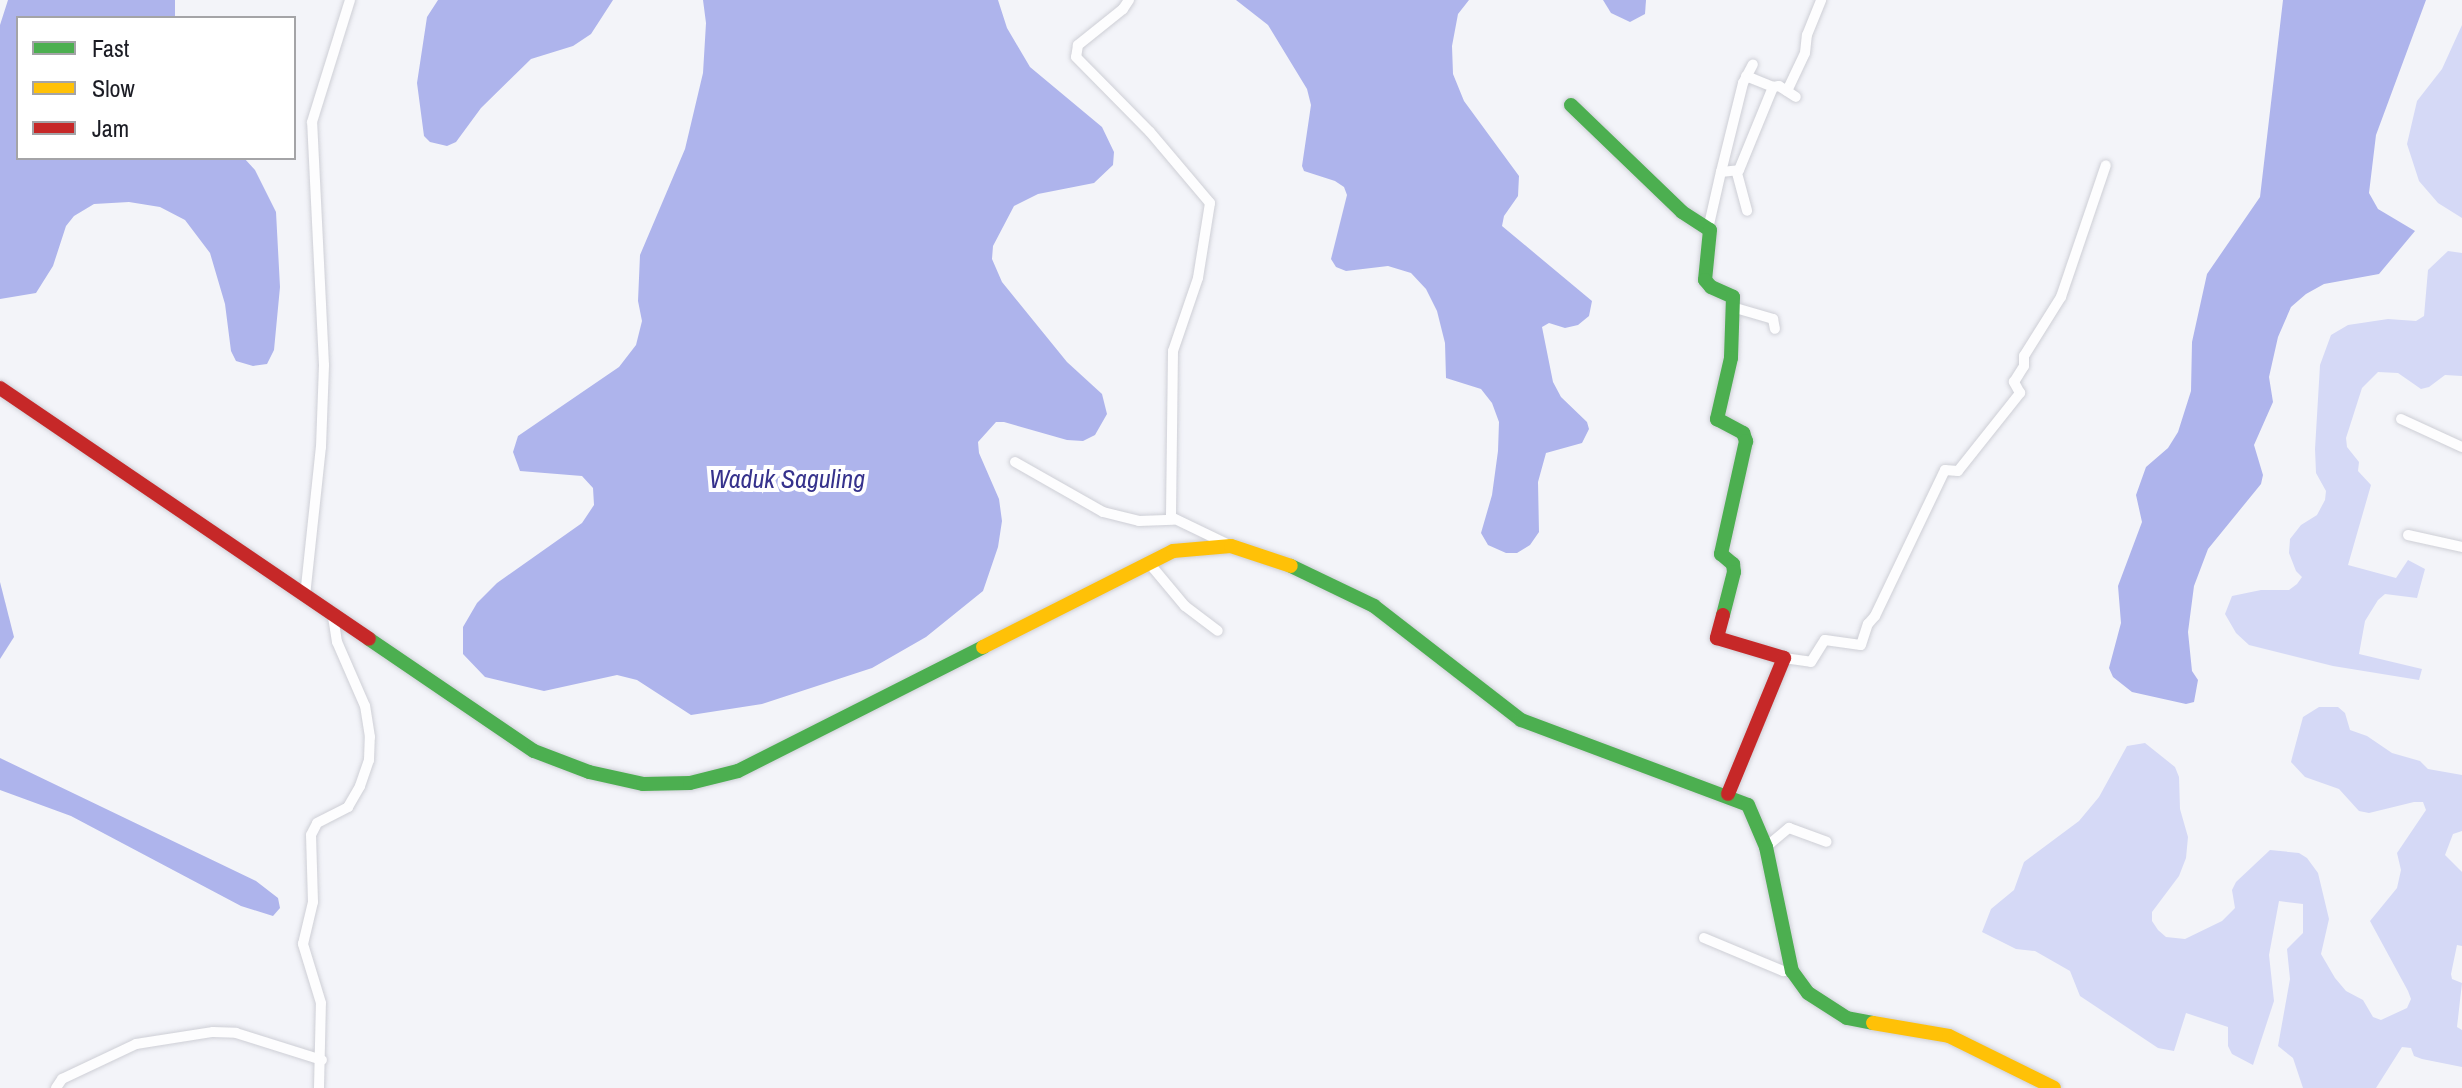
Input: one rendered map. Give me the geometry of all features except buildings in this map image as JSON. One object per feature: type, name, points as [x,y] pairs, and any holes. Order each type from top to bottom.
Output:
[{"type":"main road","points":[[1571,105],[1674,205],[1708,229],[1711,239],[1705,280],[1711,287],[1732,296],[1730,364],[1717,419],[1746,438],[1721,554],[1733,564],[1734,572],[1717,638],[1784,658],[1728,794]]},
{"type":"main road","points":[[0,388],[548,757],[589,772],[643,784],[690,783],[738,771],[1173,551],[1231,546],[1304,571],[1374,606],[1521,720],[1728,794],[1753,810],[1766,847],[1792,971],[1808,993],[1836,1013],[1862,1022],[1949,1036],[2054,1088]]},
{"type":"street","points":[[305,596],[321,447],[324,365],[312,122],[350,0]]},
{"type":"street","points":[[1129,0],[1123,9],[1078,45],[1078,62],[1150,132],[1210,203],[1198,278],[1173,351],[1173,520]]},
{"type":"street","points":[[1746,76],[1792,94],[1805,53],[1807,35],[1821,0]]},
{"type":"street","points":[[1708,229],[1746,76],[1753,64]]},
{"type":"street","points":[[1747,211],[1737,173],[1773,87]]},
{"type":"street","points":[[1784,658],[1811,662],[1825,640],[1861,645],[1868,624],[1875,616],[1945,470],[1958,471],[2020,393],[2014,382],[2024,366],[2024,356],[2061,297],[2106,165]]},
{"type":"street","points":[[1721,172],[1737,173]]},
{"type":"street","points":[[1732,307],[1773,319],[1775,329]]},
{"type":"street","points":[[2401,419],[2462,447]]},
{"type":"street","points":[[1015,462],[1103,512],[1139,521],[1173,520],[1231,546]]},
{"type":"street","points":[[2408,535],[2462,547]]},
{"type":"street","points":[[1149,563],[1185,606],[1218,631]]},
{"type":"street","points":[[319,1088],[321,1003],[303,944],[313,902],[311,835],[317,823],[348,807],[369,760],[370,737],[365,706],[337,642],[332,611]]},
{"type":"street","points":[[1766,847],[1789,828],[1827,842]]},
{"type":"street","points":[[1704,938],[1783,971],[1792,971]]},
{"type":"street","points":[[56,1088],[62,1079],[136,1044],[213,1032],[236,1033],[322,1060]]},
{"type":"shaded area","points":[[2462,25],[2462,218],[2438,203],[2419,181],[2407,144],[2417,101],[2442,69]]},
{"type":"shaded area","points":[[2448,251],[2462,253],[2462,376],[2445,375],[2421,389],[2398,373],[2378,372],[2362,388],[2346,438],[2347,447],[2359,462],[2358,471],[2371,485],[2348,565],[2396,578],[2408,560],[2425,569],[2417,598],[2385,594],[2378,600],[2365,621],[2359,654],[2422,669],[2419,680],[2333,666],[2249,645],[2236,633],[2225,614],[2232,596],[2261,590],[2289,590],[2297,584],[2302,577],[2296,571],[2289,553],[2290,539],[2301,525],[2317,515],[2325,500],[2326,491],[2316,473],[2315,449],[2320,365],[2331,335],[2348,325],[2388,319],[2416,321],[2424,316],[2428,270]]},
{"type":"shaded area","points":[[2319,707],[2338,707],[2345,713],[2350,730],[2367,736],[2392,753],[2420,761],[2428,769],[2462,775],[2462,831],[2453,834],[2445,855],[2462,872],[2462,946],[2457,945],[2451,974],[2452,979],[2462,983],[2457,1027],[2462,1030],[2462,1067],[2422,1059],[2414,1056],[2411,1048],[2402,1047],[2376,1088],[2303,1088],[2293,1058],[2278,1046],[2290,979],[2287,949],[2303,933],[2303,904],[2279,901],[2269,955],[2274,1001],[2253,1065],[2232,1054],[2228,1046],[2228,1027],[2186,1013],[2174,1051],[2158,1048],[2080,996],[2070,971],[2035,951],[2016,949],[1982,932],[1991,909],[2014,890],[2024,862],[2079,821],[2099,797],[2127,746],[2145,743],[2175,767],[2179,777],[2180,809],[2188,837],[2186,858],[2179,876],[2152,912],[2152,921],[2158,930],[2166,937],[2185,939],[2222,921],[2235,908],[2232,890],[2236,882],[2270,850],[2299,853],[2318,873],[2329,919],[2321,954],[2335,978],[2346,991],[2363,1000],[2373,1017],[2381,1020],[2407,1008],[2411,999],[2408,991],[2370,921],[2397,888],[2401,870],[2397,853],[2426,810],[2423,802],[2414,802],[2369,813],[2359,811],[2339,789],[2305,777],[2291,762],[2303,717]]},
{"type":"water","points":[[8,0],[175,0],[175,16],[16,16],[16,160],[246,160],[255,170],[276,212],[280,287],[274,350],[267,364],[253,366],[236,361],[231,351],[225,304],[210,253],[185,220],[160,207],[129,202],[94,204],[74,216],[66,226],[53,266],[36,293],[0,299],[0,25]]},
{"type":"water","points":[[438,0],[613,0],[591,34],[573,46],[531,59],[481,108],[456,142],[447,146],[430,142],[424,136],[417,83],[427,17]]},
{"type":"water","name":"Waduk Saguling","points":[[703,0],[998,0],[1007,28],[1030,67],[1102,127],[1114,152],[1113,165],[1094,183],[1038,194],[1014,206],[993,246],[992,259],[1002,282],[1067,362],[1102,394],[1107,414],[1095,435],[1083,441],[1067,440],[996,422],[978,442],[979,453],[999,499],[1002,521],[998,547],[983,591],[926,637],[872,668],[762,704],[691,715],[637,680],[617,675],[544,691],[485,677],[463,654],[463,627],[477,603],[497,583],[582,523],[594,505],[593,488],[582,476],[520,471],[513,452],[518,436],[619,367],[636,345],[642,321],[638,301],[640,255],[685,149],[703,73],[706,23]]},
{"type":"water","points":[[1236,0],[1469,0],[1458,14],[1452,46],[1453,74],[1464,101],[1519,176],[1518,196],[1504,216],[1502,226],[1592,301],[1589,316],[1578,325],[1565,328],[1549,323],[1542,327],[1553,382],[1561,397],[1587,422],[1589,429],[1582,443],[1546,453],[1538,482],[1539,532],[1530,545],[1517,553],[1506,553],[1488,545],[1481,533],[1492,495],[1498,451],[1499,422],[1492,403],[1481,389],[1446,378],[1445,343],[1437,311],[1426,289],[1411,273],[1388,266],[1346,271],[1336,267],[1331,259],[1347,195],[1344,187],[1335,181],[1304,171],[1302,166],[1311,105],[1307,89],[1268,25]]},
{"type":"water","points":[[1603,0],[1646,0],[1645,14],[1630,22],[1611,13]]},
{"type":"water","points":[[2283,0],[2426,0],[2376,135],[2369,193],[2378,209],[2415,231],[2379,274],[2324,284],[2291,307],[2278,337],[2269,377],[2273,402],[2254,445],[2263,475],[2261,484],[2208,549],[2194,586],[2188,632],[2192,671],[2198,680],[2194,702],[2186,704],[2132,692],[2113,677],[2109,668],[2121,623],[2118,586],[2142,522],[2136,495],[2146,467],[2168,448],[2178,432],[2191,391],[2192,342],[2207,274],[2260,197]]},
{"type":"water","points":[[0,582],[14,637],[0,659]]},
{"type":"water","points":[[0,758],[256,881],[278,898],[280,908],[273,916],[241,906],[71,816],[0,790]]},
{"type":"traffic: fast","points":[[1571,105],[1682,212],[1710,230],[1705,280],[1711,287],[1733,297],[1731,358],[1717,419],[1743,433],[1746,441],[1721,554],[1733,564],[1734,572],[1723,615]]},
{"type":"traffic: fast","points":[[1291,566],[1374,606],[1521,720],[1748,805],[1766,847],[1792,971],[1808,993],[1847,1018],[1873,1023]]},
{"type":"traffic: fast","points":[[369,639],[534,751],[589,772],[643,784],[690,783],[738,771],[983,647]]},
{"type":"traffic: slow","points":[[983,647],[1173,551],[1231,546],[1291,566]]},
{"type":"traffic: slow","points":[[1873,1023],[1949,1036],[2054,1088]]},
{"type":"traffic: jam","points":[[0,388],[369,639]]},
{"type":"traffic: jam","points":[[1723,615],[1717,638],[1784,658],[1728,794]]}]
